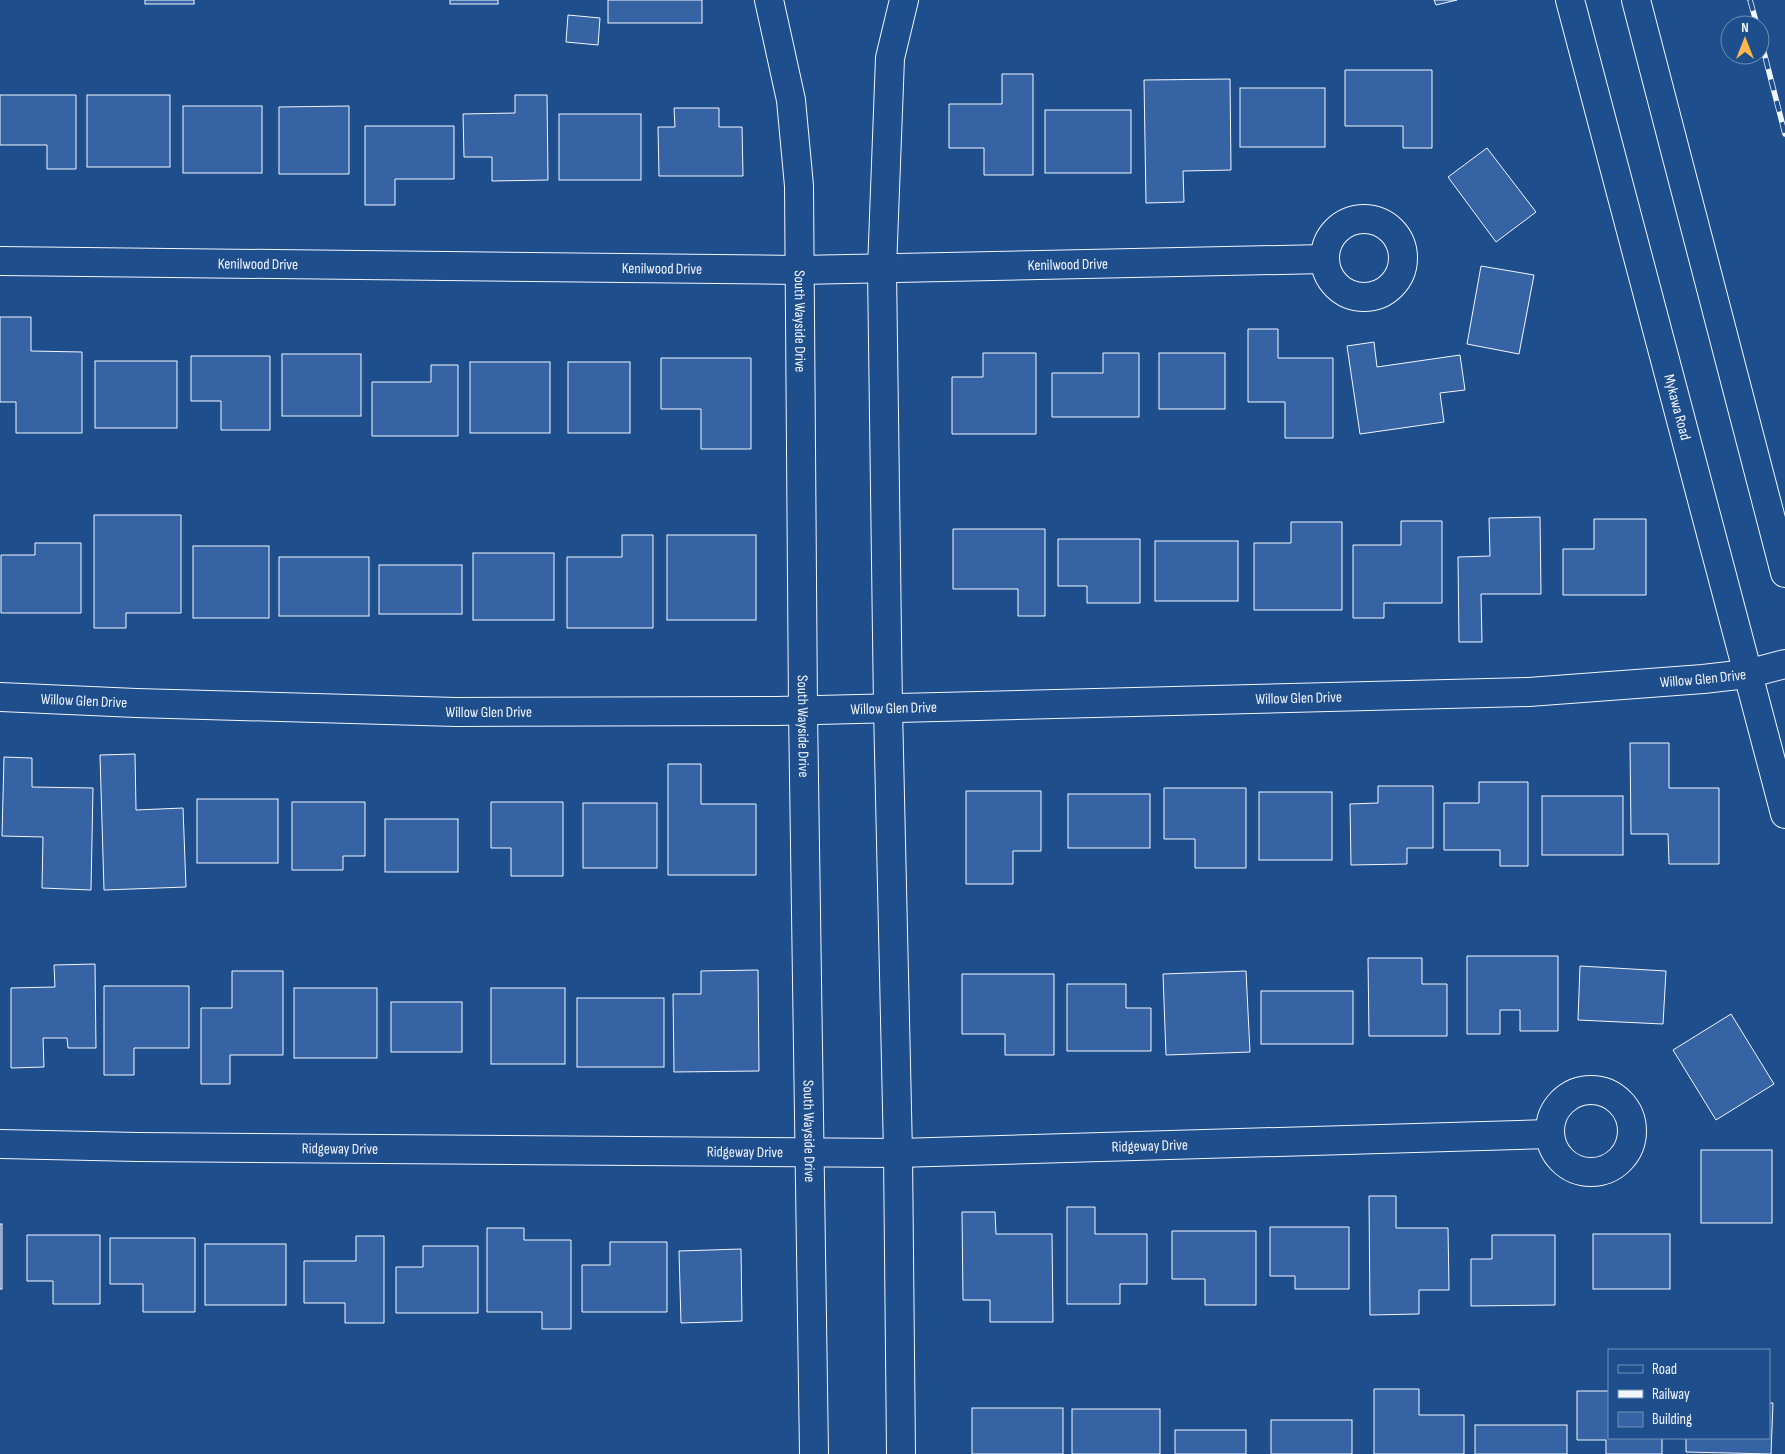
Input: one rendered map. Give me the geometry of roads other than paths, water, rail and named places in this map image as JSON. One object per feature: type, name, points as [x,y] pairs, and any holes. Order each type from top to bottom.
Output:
[{"type":"street","name":"South Wayside Drive","points":[[769,0],[791,100],[799,186],[803,710],[814,1454]]},
{"type":"street","points":[[901,1454],[898,1153],[888,708],[882,269],[890,58],[904,0]]},
{"type":"street","name":"Mykawa Road","points":[[1570,0],[1785,814]]},
{"type":"street","points":[[1636,0],[1785,572]]},
{"type":"street","name":"Kenilwood Drive","points":[[0,261],[799,270],[1324,259]]},
{"type":"street","name":"Willow Glen Drive","points":[[0,697],[136,703],[456,712],[803,710],[1529,692],[1748,674],[1785,664]]},
{"type":"street","name":"Ridgeway Drive","points":[[0,1144],[138,1147],[898,1153],[1549,1134]]},
{"type":"railway","points":[[1750,0],[1754,15]]},
{"type":"railway","points":[[1767,65],[1785,134]]}]
